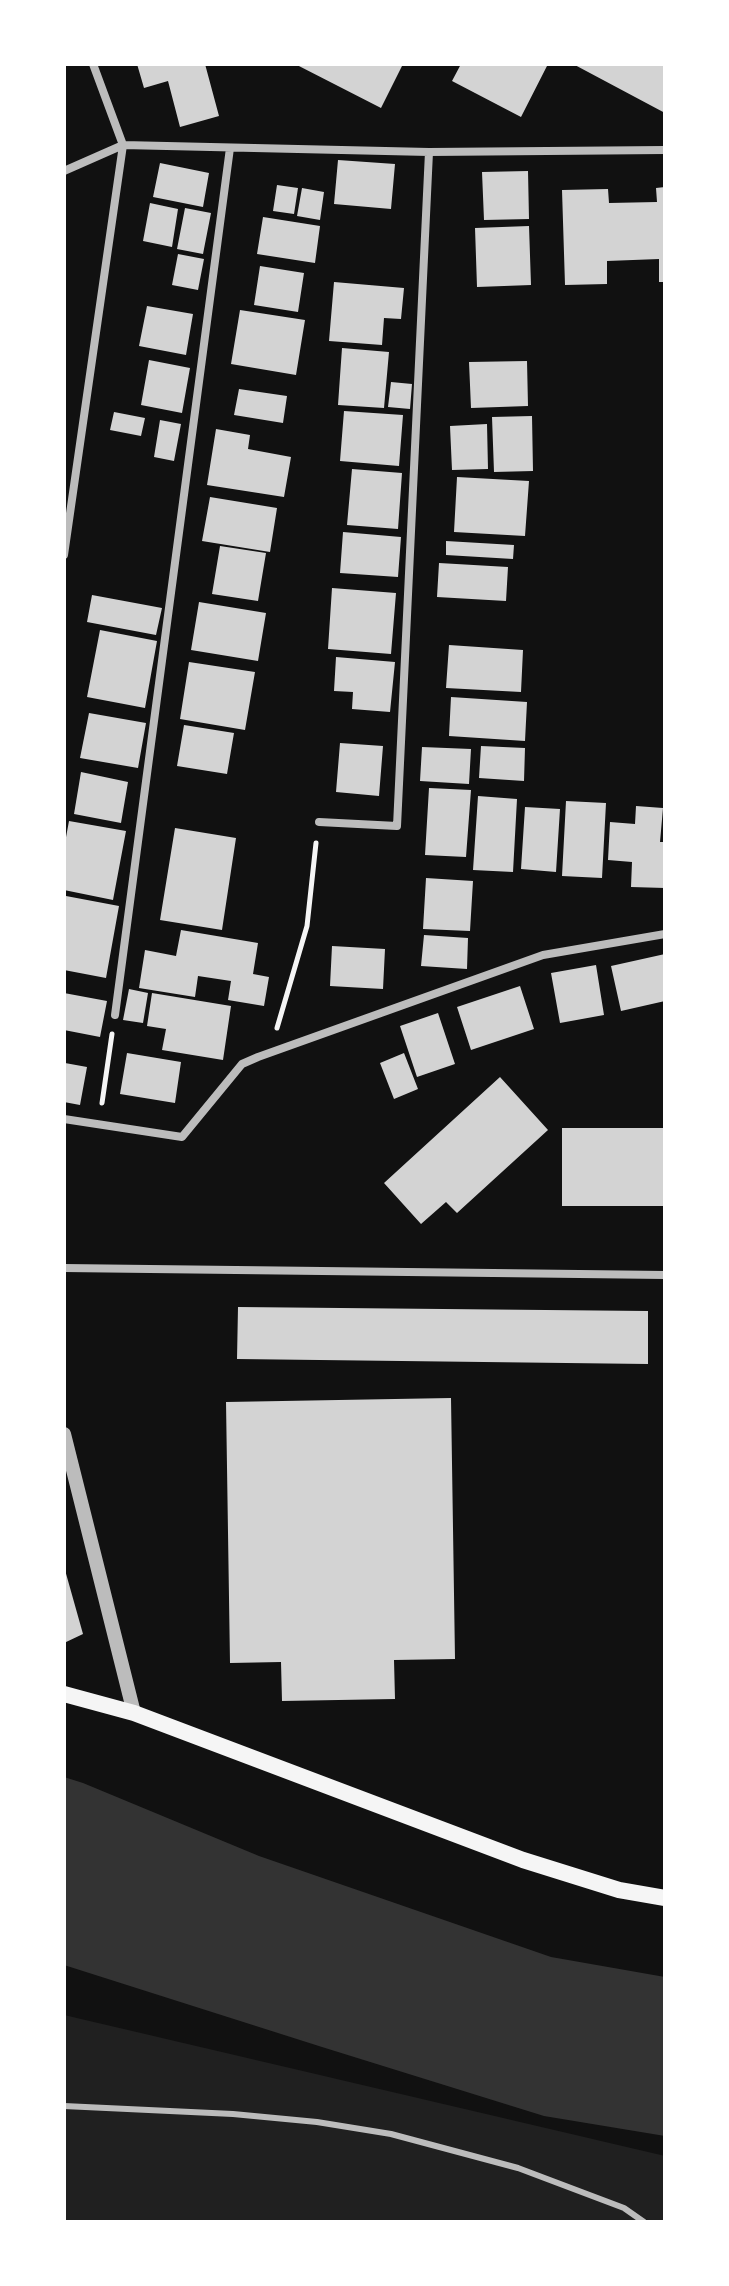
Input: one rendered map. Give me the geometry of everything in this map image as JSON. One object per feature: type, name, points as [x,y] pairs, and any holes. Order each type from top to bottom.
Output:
[{"type":"main road","points":[[64,1694],[134,1713],[523,1860],[619,1890],[665,1898]]},
{"type":"street","points":[[64,555],[123,145],[93,64]]},
{"type":"street","points":[[64,171],[123,145],[429,152],[665,150]]},
{"type":"street","points":[[115,1015],[230,148]]},
{"type":"street","points":[[319,822],[397,826],[429,152]]},
{"type":"street","points":[[64,1119],[182,1137],[242,1064],[543,955],[665,934]]},
{"type":"street","points":[[64,1268],[665,1275]]},
{"type":"street","points":[[64,1434],[134,1713]]},
{"type":"lane","points":[[64,2106],[233,2114],[317,2122],[391,2134],[518,2168],[624,2208],[644,2222]]},
{"type":"path","points":[[269,1053],[307,926],[319,822]]},
{"type":"path","points":[[99,1124],[115,1015]]},
{"type":"shaded area","points":[[64,1777],[259,1856],[551,1957],[665,1977],[665,2136],[544,2116],[64,1965]]},
{"type":"shaded area","points":[[64,2015],[665,2156],[665,2222],[64,2222]]},
{"type":"building","points":[[137,64],[205,64],[219,116],[180,127],[168,81],[144,88]]},
{"type":"building","points":[[295,64],[403,64],[381,108]]},
{"type":"building","points":[[461,64],[548,64],[521,117],[452,81]]},
{"type":"building","points":[[573,64],[665,64],[665,113]]},
{"type":"building","points":[[338,160],[395,164],[391,209],[334,204]]},
{"type":"building","points":[[160,163],[209,173],[203,207],[153,197]]},
{"type":"building","points":[[528,171],[529,219],[484,220],[482,172]]},
{"type":"building","points":[[277,185],[298,188],[294,214],[273,211]]},
{"type":"building","points":[[665,187],[665,282],[659,282],[659,259],[607,261],[607,284],[565,285],[562,190],[608,189],[609,203],[657,202],[656,188]]},
{"type":"building","points":[[302,188],[324,192],[320,220],[297,216]]},
{"type":"building","points":[[150,203],[178,209],[172,247],[143,241]]},
{"type":"building","points":[[185,208],[211,213],[203,254],[177,249]]},
{"type":"building","points":[[263,217],[320,226],[315,263],[257,254]]},
{"type":"building","points":[[529,226],[531,285],[477,287],[475,228]]},
{"type":"building","points":[[178,254],[204,259],[198,290],[172,285]]},
{"type":"building","points":[[260,266],[304,273],[298,312],[254,305]]},
{"type":"building","points":[[334,282],[404,288],[401,319],[384,318],[382,345],[329,341]]},
{"type":"building","points":[[147,306],[193,314],[186,355],[139,346]]},
{"type":"building","points":[[240,310],[305,320],[296,375],[231,364]]},
{"type":"building","points":[[342,348],[389,352],[384,408],[338,405]]},
{"type":"building","points":[[149,360],[190,368],[182,413],[141,405]]},
{"type":"building","points":[[527,361],[528,406],[471,408],[469,362]]},
{"type":"building","points":[[391,382],[412,384],[410,409],[388,407]]},
{"type":"building","points":[[239,389],[287,396],[283,423],[234,415]]},
{"type":"building","points":[[344,411],[403,415],[399,466],[340,461]]},
{"type":"building","points":[[114,412],[145,418],[141,436],[110,430]]},
{"type":"building","points":[[532,416],[533,471],[494,472],[492,417]]},
{"type":"building","points":[[160,420],[181,424],[174,461],[154,457]]},
{"type":"building","points":[[487,424],[488,469],[452,470],[450,426]]},
{"type":"building","points":[[216,429],[250,435],[248,449],[291,457],[284,497],[207,485]]},
{"type":"building","points":[[352,469],[402,473],[398,529],[347,525]]},
{"type":"building","points":[[457,477],[529,481],[525,536],[454,532]]},
{"type":"building","points":[[210,497],[277,508],[270,552],[202,541]]},
{"type":"building","points":[[343,532],[401,537],[398,577],[340,573]]},
{"type":"building","points":[[446,541],[514,545],[513,559],[446,555]]},
{"type":"building","points":[[220,546],[266,553],[258,601],[212,594]]},
{"type":"building","points":[[439,563],[508,567],[506,601],[437,597]]},
{"type":"building","points":[[332,588],[396,593],[391,654],[328,649]]},
{"type":"building","points":[[92,595],[162,608],[156,635],[87,622]]},
{"type":"building","points":[[199,602],[266,613],[258,661],[191,650]]},
{"type":"building","points":[[100,630],[157,641],[145,708],[87,697]]},
{"type":"building","points":[[449,645],[523,650],[521,692],[446,688]]},
{"type":"building","points":[[336,657],[395,662],[390,712],[352,709],[353,692],[334,691]]},
{"type":"building","points":[[189,662],[255,672],[245,730],[180,719]]},
{"type":"building","points":[[451,697],[527,702],[525,741],[449,736]]},
{"type":"building","points":[[89,713],[146,723],[138,768],[80,758]]},
{"type":"building","points":[[184,725],[234,733],[227,774],[177,766]]},
{"type":"building","points":[[340,743],[383,746],[379,796],[336,792]]},
{"type":"building","points":[[481,746],[525,748],[524,781],[479,778]]},
{"type":"building","points":[[422,747],[471,749],[469,784],[420,781]]},
{"type":"building","points":[[81,772],[128,782],[121,823],[74,814]]},
{"type":"building","points":[[429,788],[471,790],[466,857],[425,855]]},
{"type":"building","points":[[478,796],[517,799],[513,872],[473,870]]},
{"type":"building","points":[[566,801],[606,803],[602,878],[562,876]]},
{"type":"building","points":[[636,806],[663,808],[660,842],[665,842],[665,888],[631,887],[632,862],[608,860],[610,822],[635,824]]},
{"type":"building","points":[[525,807],[560,809],[556,872],[521,869]]},
{"type":"building","points":[[69,821],[126,831],[113,900],[64,890],[64,848]]},
{"type":"building","points":[[175,828],[236,838],[222,930],[160,920]]},
{"type":"building","points":[[426,878],[473,881],[470,931],[423,929]]},
{"type":"building","points":[[66,896],[119,906],[106,978],[64,970]]},
{"type":"building","points":[[181,930],[258,943],[253,974],[269,977],[264,1006],[228,1000],[231,981],[198,976],[195,997],[139,988],[145,950],[176,956]]},
{"type":"building","points":[[424,935],[468,938],[467,969],[421,966]]},
{"type":"building","points":[[332,946],[385,949],[383,989],[330,986]]},
{"type":"building","points":[[665,954],[665,1001],[621,1011],[611,966]]},
{"type":"building","points":[[596,965],[604,1015],[560,1023],[551,973]]},
{"type":"building","points":[[520,986],[534,1029],[471,1050],[457,1007]]},
{"type":"building","points":[[129,989],[148,993],[143,1023],[123,1020]]},
{"type":"building","points":[[64,993],[107,1001],[100,1037],[64,1030]]},
{"type":"building","points":[[152,993],[231,1006],[223,1060],[162,1050],[166,1029],[147,1026]]},
{"type":"building","points":[[438,1013],[455,1064],[417,1077],[400,1026]]},
{"type":"building","points":[[127,1053],[181,1062],[175,1103],[120,1094]]},
{"type":"building","points":[[404,1053],[418,1089],[394,1099],[380,1063]]},
{"type":"building","points":[[65,1063],[87,1067],[80,1105],[64,1102]]},
{"type":"building","points":[[500,1077],[548,1130],[457,1213],[446,1202],[421,1224],[384,1183]]},
{"type":"building","points":[[562,1128],[665,1128],[665,1206],[562,1206]]},
{"type":"building","points":[[238,1307],[648,1311],[648,1364],[237,1359]]},
{"type":"building","points":[[451,1398],[455,1659],[394,1660],[395,1699],[282,1701],[281,1662],[230,1663],[226,1402]]},
{"type":"building","points":[[64,1571],[83,1634],[64,1643]]}]
